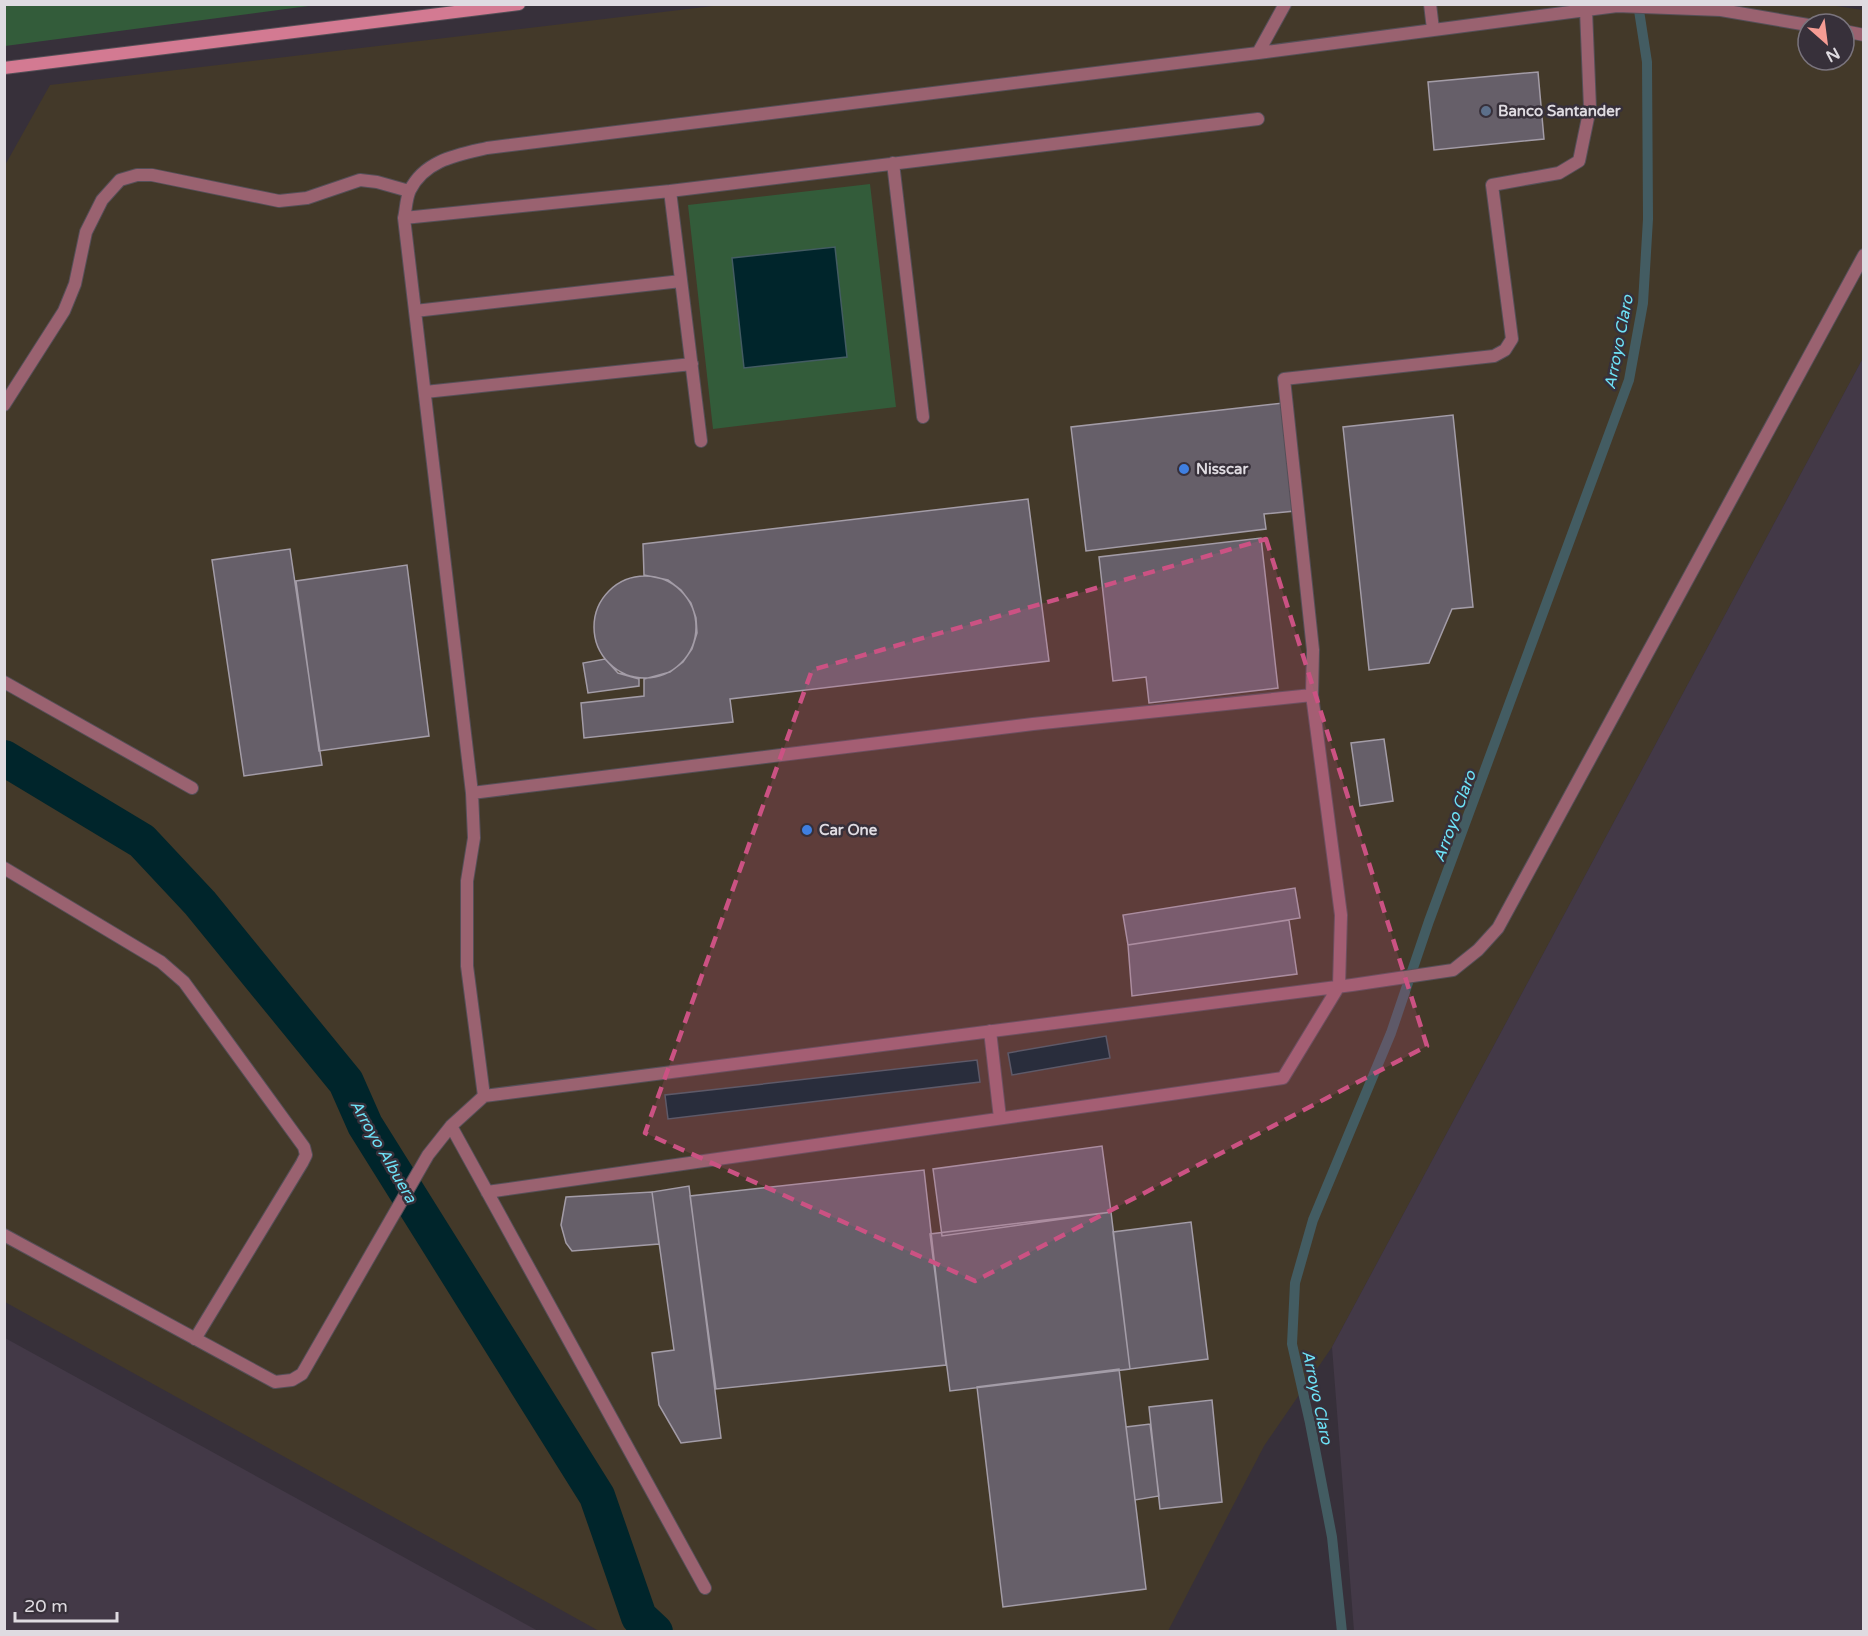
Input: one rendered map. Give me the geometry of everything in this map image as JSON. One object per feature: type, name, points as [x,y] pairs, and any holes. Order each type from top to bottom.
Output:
[{"type":"street","points":[[4,68],[519,4]]},
{"type":"lane","points":[[1258,53],[1285,4]]},
{"type":"lane","points":[[1430,4],[1433,29]]},
{"type":"lane","points":[[484,1096],[467,966],[467,881],[474,838],[472,793],[404,219],[409,191],[427,168],[457,156],[488,148],[1258,53],[1617,6],[1722,7],[1796,22]]},
{"type":"lane","points":[[487,1192],[1283,1078],[1346,986],[1341,915],[1312,695],[1313,650],[1284,380],[1494,356],[1505,350],[1512,339],[1492,185],[1559,173],[1579,161],[1590,108],[1586,10]]},
{"type":"lane","points":[[404,219],[670,191],[1258,119]]},
{"type":"lane","points":[[893,163],[923,417]]},
{"type":"lane","points":[[4,405],[64,311],[75,284],[86,232],[102,200],[120,180],[137,175],[152,175],[279,201],[307,198],[360,180],[409,191]]},
{"type":"lane","points":[[670,191],[701,441]]},
{"type":"lane","points":[[4,1236],[276,1382],[292,1380],[302,1374],[428,1155],[451,1126],[484,1096],[1346,986],[1453,970],[1478,950],[1498,927],[1863,255]]},
{"type":"lane","points":[[415,311],[681,281]]},
{"type":"lane","points":[[425,392],[692,364]]},
{"type":"lane","points":[[4,682],[192,788]]},
{"type":"lane","points":[[472,793],[1033,724],[1312,695]]},
{"type":"lane","points":[[4,868],[161,962],[184,982],[304,1147],[306,1155],[302,1163],[195,1339]]},
{"type":"lane","points":[[990,1031],[1000,1119]]},
{"type":"lane","points":[[451,1126],[705,1588]]},
{"type":"highlighted area","points":[[1266,539],[1427,1046],[975,1281],[645,1133],[812,670]]},
{"type":"shaded area","name":"Car One","points":[[730,4],[1823,4],[1863,10],[1863,358],[1332,1347],[1264,1446],[1168,1631],[599,1631],[5,1302],[4,167],[50,85]]},
{"type":"shaded area","points":[[1863,358],[1863,1631],[1354,1631],[1332,1347]]},
{"type":"shaded area","points":[[5,1338],[538,1631],[5,1631]]},
{"type":"green space","points":[[5,4],[316,4],[316,5],[5,46]]},
{"type":"green space","points":[[870,184],[896,407],[713,429],[688,205]]},
{"type":"water","points":[[835,247],[847,357],[744,368],[732,258]]},
{"type":"water","points":[[1106,1036],[1110,1058],[1012,1075],[1008,1053]]},
{"type":"water","points":[[977,1060],[980,1082],[668,1119],[665,1095]]},
{"type":"building","name":"Banco Santander","points":[[1538,72],[1544,139],[1434,150],[1428,82]]},
{"type":"building","name":"Nisscar","points":[[1283,403],[1295,511],[1264,514],[1266,529],[1086,551],[1071,427]]},
{"type":"building","points":[[1453,415],[1473,607],[1452,609],[1429,663],[1369,670],[1343,427]]},
{"type":"building","points":[[1028,499],[1049,661],[730,699],[733,722],[584,738],[581,703],[644,696],[644,679],[670,672],[683,662],[692,649],[697,633],[696,618],[691,603],[681,590],[668,580],[644,575],[643,544]]},
{"type":"building","points":[[1261,538],[1278,688],[1149,703],[1146,677],[1113,681],[1099,557]]},
{"type":"building","points":[[290,549],[322,765],[244,776],[212,560]]},
{"type":"building","points":[[407,565],[429,736],[319,751],[296,581]]},
{"type":"building","points":[[645,576],[665,580],[681,591],[692,607],[696,627],[692,647],[681,663],[665,674],[645,678],[625,674],[609,663],[598,647],[594,627],[598,607],[609,591],[625,580]]},
{"type":"building","points":[[605,659],[618,673],[639,679],[639,686],[588,693],[583,663]]},
{"type":"building","points":[[1384,739],[1393,801],[1360,806],[1351,743]]},
{"type":"building","points":[[1295,888],[1300,918],[1128,945],[1123,915]]},
{"type":"building","points":[[1289,920],[1297,974],[1132,996],[1128,945]]},
{"type":"building","points":[[1102,1146],[1111,1212],[942,1236],[933,1169]]},
{"type":"building","points":[[924,1170],[946,1365],[716,1389],[690,1196]]},
{"type":"building","points":[[689,1186],[721,1438],[681,1443],[659,1405],[652,1353],[674,1350],[652,1192]]},
{"type":"building","points":[[652,1192],[659,1244],[572,1251],[566,1243],[561,1225],[566,1197]]},
{"type":"building","points":[[1111,1212],[1130,1369],[950,1391],[930,1234]]},
{"type":"building","points":[[1191,1222],[1208,1359],[1130,1369],[1113,1232]]},
{"type":"building","points":[[1119,1369],[1146,1589],[1003,1607],[977,1387]]},
{"type":"building","points":[[1212,1400],[1222,1502],[1160,1509],[1149,1407]]},
{"type":"building","points":[[1150,1424],[1159,1496],[1135,1500],[1126,1427]]},
{"type":"waterway","name":"Arroyo Claro","points":[[1342,1632],[1332,1537],[1292,1344],[1295,1283],[1313,1220],[1391,1033],[1429,921],[1629,380],[1643,303],[1648,219],[1647,62],[1638,4]]},
{"type":"waterway","name":"Arroyo Albuera","points":[[4,758],[142,841],[200,903],[346,1082],[365,1125],[597,1496],[639,1617],[655,1632]]},
{"type":"place","name":"Banco Santander","points":[[1486,111]]},
{"type":"place","name":"Nisscar","points":[[1184,469]]},
{"type":"place","name":"Car One","points":[[807,830]]}]
